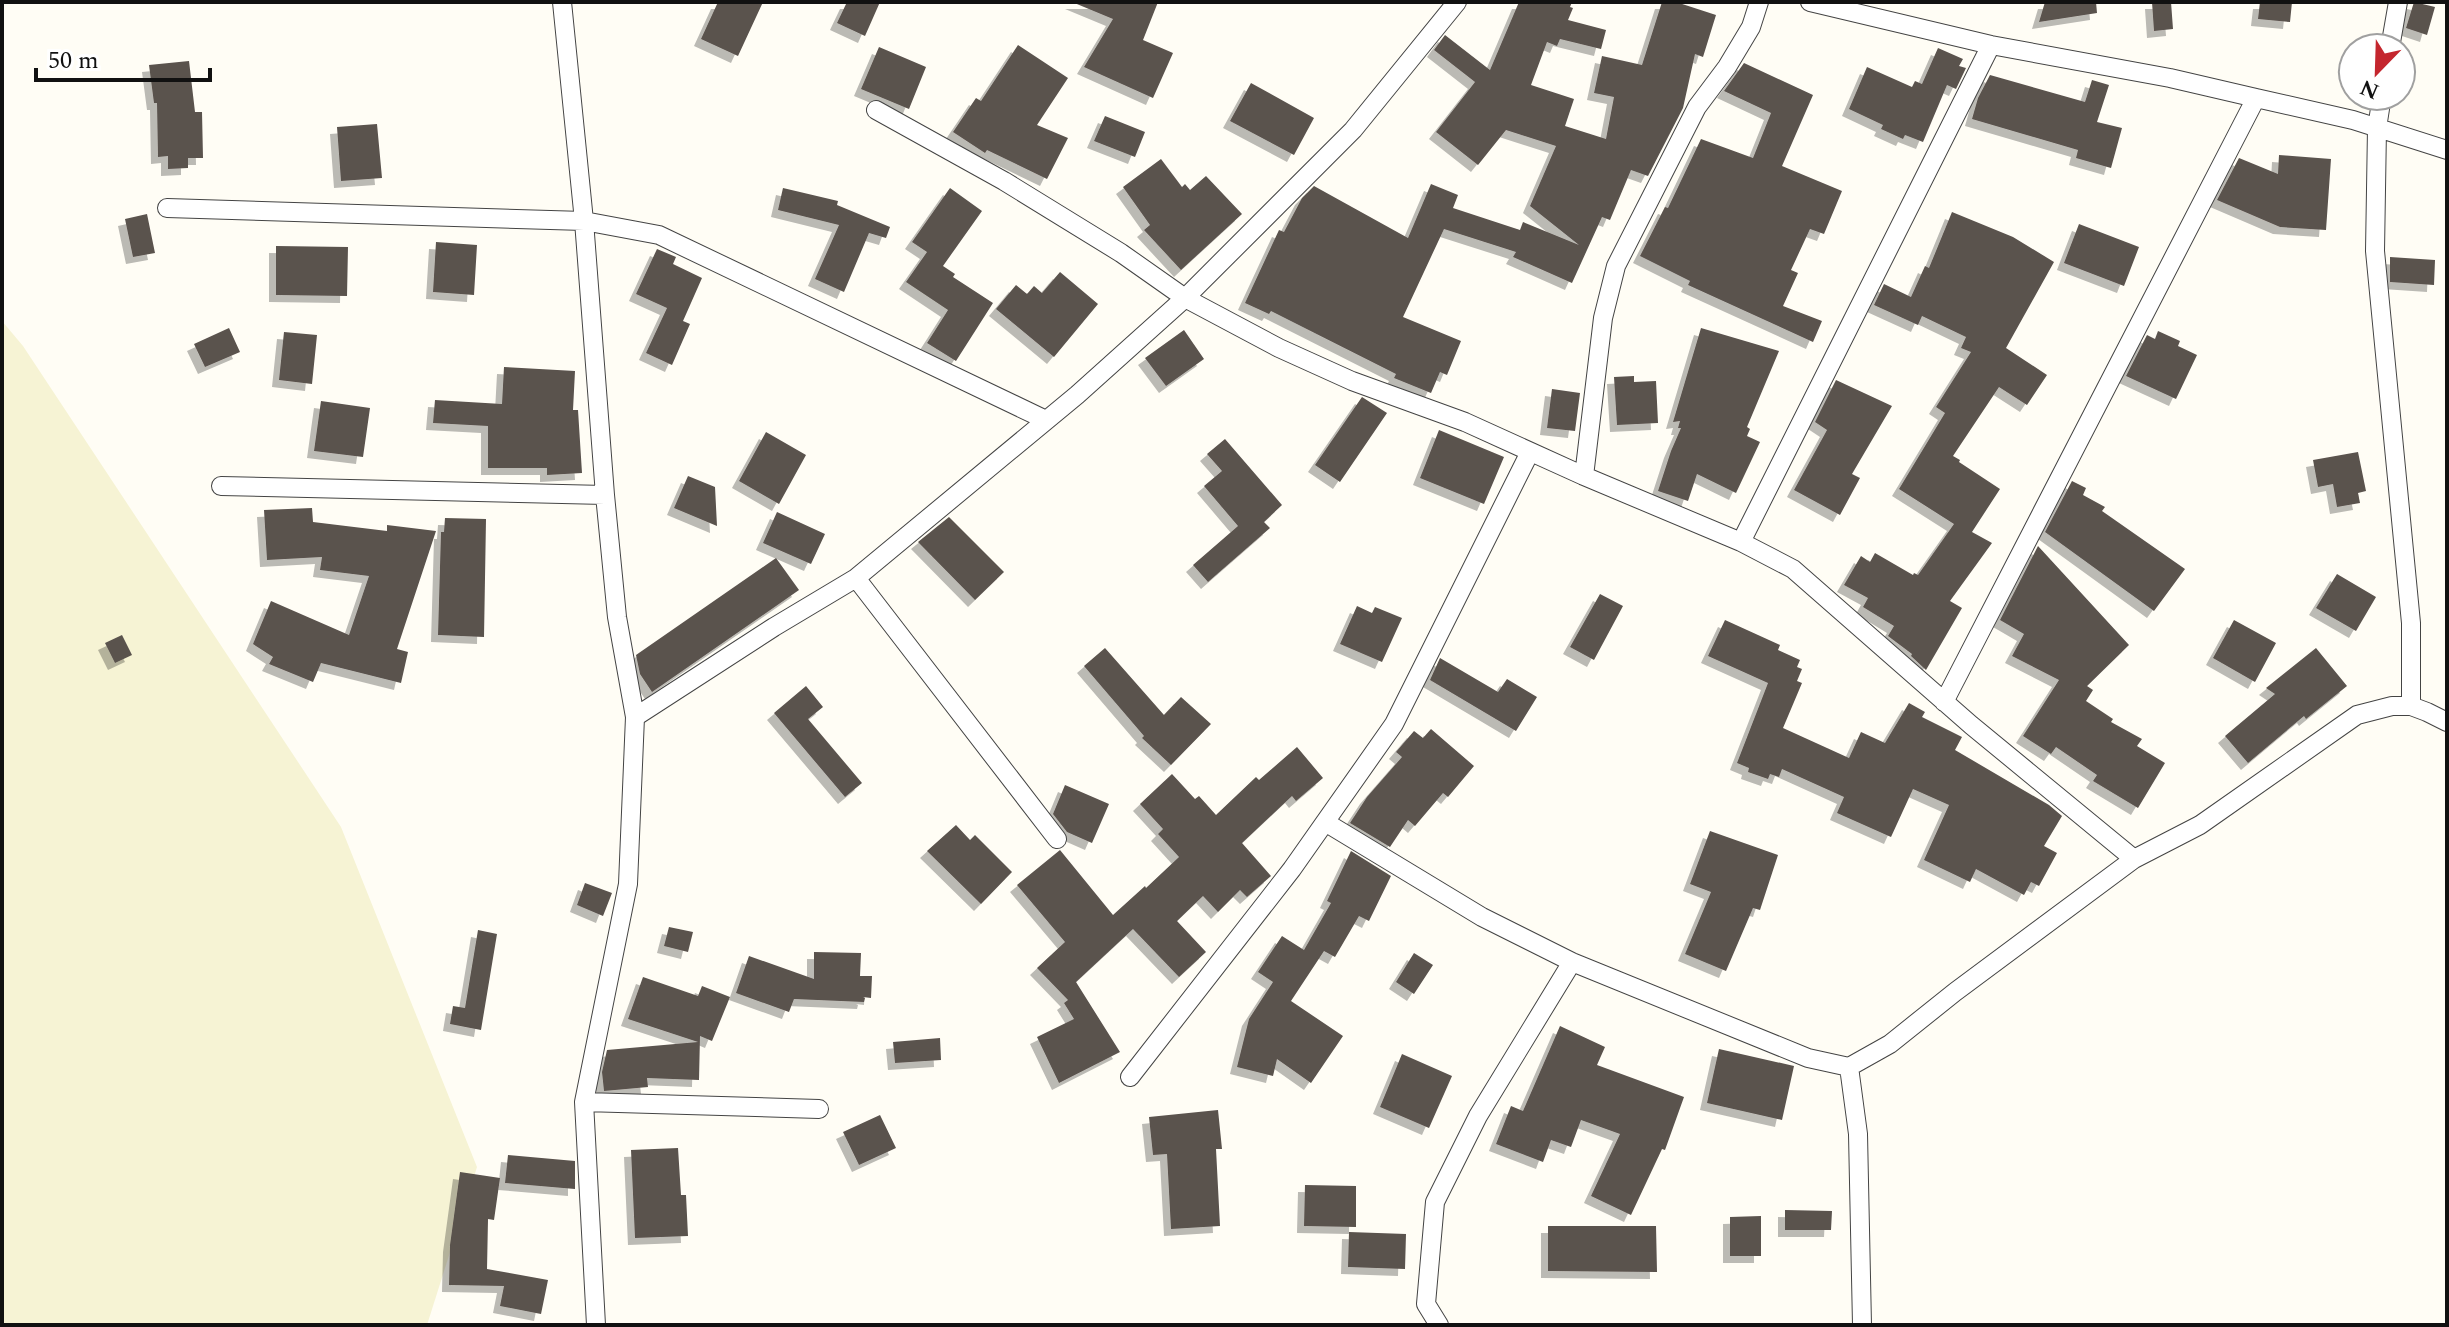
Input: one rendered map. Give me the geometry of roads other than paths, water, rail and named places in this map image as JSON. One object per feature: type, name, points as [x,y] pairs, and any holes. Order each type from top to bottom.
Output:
[{"type":"street","points":[[562,2],[584,221],[617,617],[635,717],[628,884],[584,1102],[596,1325]]},
{"type":"street","points":[[635,717],[856,578],[1077,395],[1185,298],[1353,130],[1457,2]]},
{"type":"street","points":[[1584,476],[1603,318],[1616,266],[1697,107],[1727,67],[1751,27],[1759,2]]},
{"type":"street","points":[[1810,2],[1991,45],[2170,78],[2377,128],[2447,150]]},
{"type":"street","points":[[2393,32],[2398,2]]},
{"type":"street","points":[[1741,542],[1991,45]]},
{"type":"street","points":[[1944,702],[2256,98]]},
{"type":"street","points":[[876,110],[1004,181],[1121,253],[1185,298],[1279,348],[1352,381],[1465,422],[1741,542],[1793,569],[1944,702],[2134,859]]},
{"type":"street","points":[[2380,112],[2375,251],[2411,623],[2411,706]]},
{"type":"street","points":[[167,208],[584,221],[659,235],[1046,420]]},
{"type":"street","points":[[1130,1077],[1292,869],[1394,724],[1530,452]]},
{"type":"street","points":[[221,486],[605,495]]},
{"type":"street","points":[[856,578],[1057,839]]},
{"type":"street","points":[[1325,822],[1482,917],[1572,962],[1808,1058],[1849,1067],[1890,1044],[2134,859],[2200,825],[2357,715],[2392,706],[2411,706],[2447,722]]},
{"type":"street","points":[[1439,1325],[1426,1304],[1435,1202],[1478,1116],[1572,962]]},
{"type":"street","points":[[1849,1067],[1858,1134],[1862,1325]]},
{"type":"street","points":[[584,1102],[819,1109]]}]
